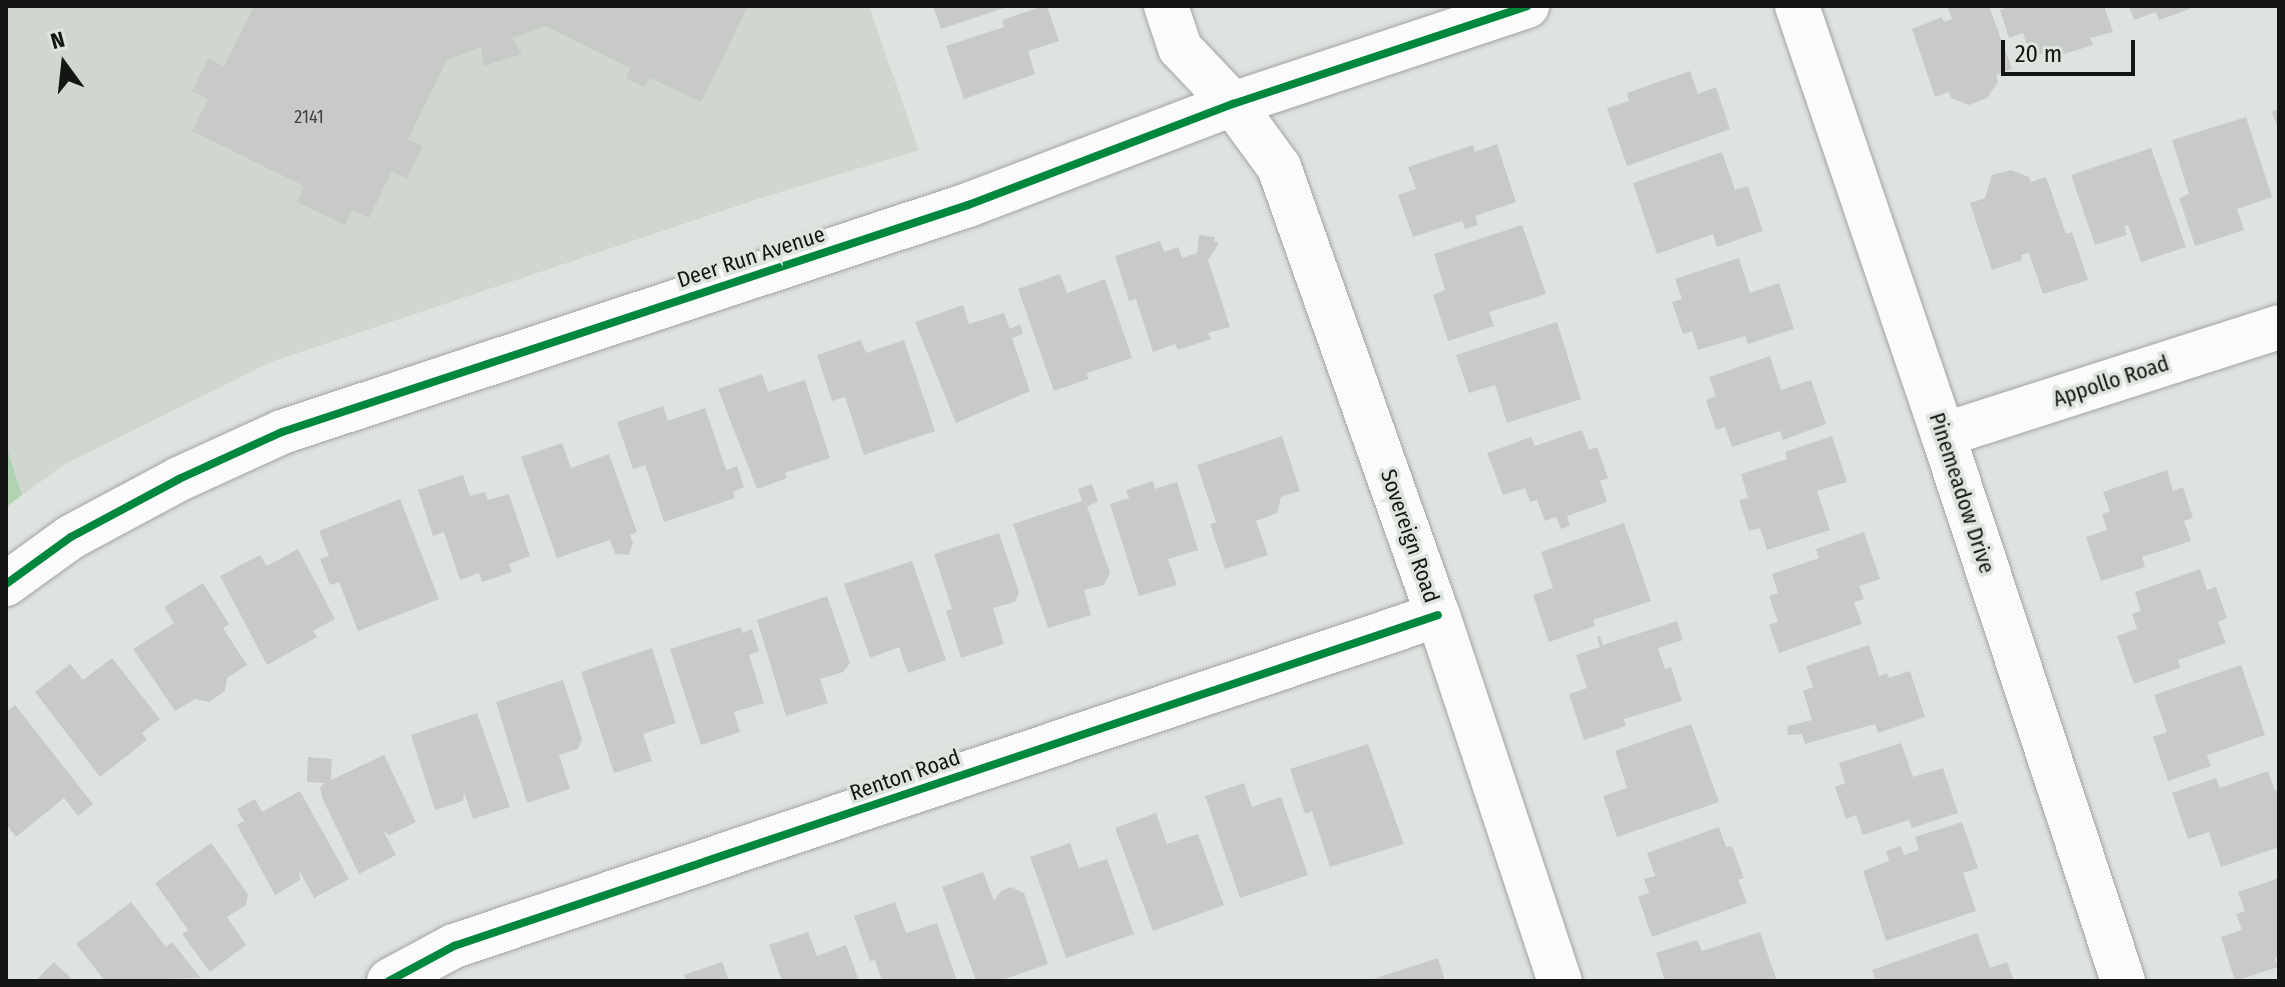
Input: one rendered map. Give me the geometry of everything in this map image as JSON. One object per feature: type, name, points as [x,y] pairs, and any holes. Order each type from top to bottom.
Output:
[{"type":"street","name":"Sovereign Road","points":[[1166,6],[1180,48],[1233,104],[1279,167],[1438,615],[1560,981]]},
{"type":"street","name":"Deer Run Avenue","points":[[6,584],[71,537],[179,479],[282,432],[968,205],[1233,104],[1527,6]]},
{"type":"street","name":"Pinemeadow Drive","points":[[1797,6],[1943,435],[2123,981]]},
{"type":"street","name":"Appollo Road","points":[[1943,435],[2279,327]]},
{"type":"street","name":"Renton Road","points":[[389,981],[454,946],[1438,615]]},
{"type":"shaded area","points":[[6,6],[869,6],[919,150],[758,199],[271,362],[65,464],[22,495],[6,445]]},
{"type":"green space","points":[[6,445],[22,495],[6,507]]},
{"type":"building","points":[[254,6],[748,6],[701,102],[650,78],[644,87],[626,78],[630,68],[546,26],[512,38],[522,54],[484,66],[481,47],[447,60],[408,139],[423,146],[407,179],[392,171],[369,218],[352,210],[345,225],[297,202],[304,186],[192,131],[208,99],[192,91],[208,59],[224,66]]},
{"type":"building","points":[[933,6],[1007,6],[1007,7],[941,29]]},
{"type":"building","points":[[1047,6],[1059,41],[1028,51],[1035,74],[964,99],[946,46],[1004,27],[1002,20]]},
{"type":"building","points":[[1947,6],[1989,6],[2012,69],[1996,75],[1998,82],[1987,98],[1969,105],[1951,98],[1949,92],[1935,97],[1912,29],[1942,17],[1944,22],[1952,19]]},
{"type":"building","points":[[2011,6],[2104,6],[2113,32],[2090,38],[2093,45],[2055,57],[2053,51],[2031,57],[2023,33],[2009,38],[2000,10]]},
{"type":"building","points":[[2129,6],[2189,6],[2190,9],[2159,20],[2156,12],[2134,20]]},
{"type":"building","points":[[1690,71],[1698,94],[1716,87],[1730,129],[1627,166],[1607,108],[1629,101],[1627,93]]},
{"type":"building","points":[[2279,109],[2279,132],[2272,112]]},
{"type":"building","points":[[2246,117],[2272,197],[2237,209],[2244,230],[2195,246],[2179,198],[2189,194],[2172,140]]},
{"type":"building","points":[[1497,144],[1516,202],[1475,216],[1478,225],[1465,229],[1462,221],[1413,237],[1398,195],[1416,189],[1408,167],[1473,145],[1475,152]]},
{"type":"building","points":[[2151,148],[2186,247],[2141,262],[2128,225],[2124,226],[2127,235],[2095,245],[2071,175]]},
{"type":"building","points":[[1722,152],[1735,190],[1748,186],[1763,231],[1717,247],[1713,234],[1657,254],[1633,183]]},
{"type":"building","points":[[2011,170],[2029,177],[2031,182],[2046,177],[2066,234],[2072,232],[2088,280],[2043,294],[2029,253],[2021,255],[2022,260],[1992,270],[1970,203],[1985,198],[1992,175]]},
{"type":"building","points":[[1522,225],[1546,294],[1489,312],[1494,326],[1448,341],[1433,295],[1445,290],[1434,254]]},
{"type":"building","points":[[1199,235],[1215,237],[1214,241],[1219,243],[1208,260],[1230,327],[1208,333],[1211,339],[1178,350],[1175,344],[1153,352],[1136,299],[1129,301],[1115,256],[1160,241],[1164,252],[1178,247],[1182,258],[1197,253]]},
{"type":"building","points":[[1739,258],[1750,293],[1779,283],[1794,329],[1748,344],[1745,336],[1698,350],[1692,331],[1683,334],[1672,302],[1682,299],[1675,279]]},
{"type":"building","points":[[1060,274],[1067,293],[1105,279],[1132,358],[1087,373],[1088,379],[1054,391],[1018,289]]},
{"type":"building","points":[[963,305],[969,324],[1004,313],[1010,329],[1020,324],[1023,334],[1012,338],[1030,391],[956,423],[915,322]]},
{"type":"building","points":[[1557,322],[1581,399],[1507,423],[1495,385],[1469,393],[1456,355]]},
{"type":"building","points":[[861,340],[866,353],[904,340],[935,431],[864,455],[845,397],[832,401],[817,355]]},
{"type":"building","points":[[1770,356],[1781,390],[1811,380],[1826,424],[1783,440],[1780,431],[1732,447],[1725,427],[1716,430],[1706,400],[1716,396],[1709,377]]},
{"type":"building","points":[[762,374],[768,392],[805,380],[830,458],[785,473],[787,478],[757,489],[718,389]]},
{"type":"building","points":[[663,406],[668,421],[705,408],[726,470],[737,466],[744,487],[733,492],[735,498],[664,522],[645,465],[633,469],[617,422]]},
{"type":"building","points":[[1582,430],[1589,450],[1597,447],[1608,478],[1600,481],[1607,502],[1567,516],[1570,526],[1561,529],[1556,517],[1545,521],[1537,500],[1530,502],[1525,488],[1503,495],[1487,453],[1531,437],[1535,446]]},
{"type":"building","points":[[1282,436],[1300,491],[1281,497],[1277,513],[1256,521],[1268,555],[1225,569],[1210,524],[1216,522],[1197,465]]},
{"type":"building","points":[[1832,436],[1847,482],[1817,491],[1830,530],[1767,550],[1760,528],[1749,531],[1739,500],[1748,498],[1741,474],[1787,459],[1785,452]]},
{"type":"building","points":[[562,443],[571,468],[609,454],[637,532],[630,535],[633,543],[629,555],[615,554],[610,540],[557,558],[521,457]]},
{"type":"building","points":[[2167,470],[2173,491],[2183,487],[2193,518],[2184,521],[2191,541],[2142,557],[2145,567],[2101,581],[2086,537],[2107,530],[2102,514],[2110,511],[2103,492]]},
{"type":"building","points":[[463,475],[470,496],[485,492],[488,500],[509,494],[530,556],[509,564],[512,572],[482,582],[479,573],[460,580],[444,532],[433,536],[418,490]]},
{"type":"building","points":[[1153,481],[1155,489],[1177,482],[1198,550],[1168,559],[1177,585],[1139,596],[1110,504],[1129,498],[1126,490]]},
{"type":"building","points":[[1092,484],[1098,502],[1087,506],[1110,573],[1104,585],[1084,590],[1091,615],[1048,628],[1013,524],[1082,501],[1078,489]]},
{"type":"building","points":[[400,499],[439,599],[358,631],[339,582],[330,585],[320,559],[329,556],[319,531]]},
{"type":"building","points":[[1624,523],[1651,601],[1593,620],[1595,626],[1549,642],[1533,595],[1553,588],[1541,552]]},
{"type":"building","points":[[1864,532],[1880,579],[1859,586],[1864,599],[1854,602],[1862,624],[1779,653],[1769,625],[1778,622],[1769,596],[1778,593],[1772,574],[1819,558],[1816,549]]},
{"type":"building","points":[[999,533],[1019,592],[1015,602],[993,608],[1004,644],[961,658],[946,611],[952,609],[934,554]]},
{"type":"building","points":[[298,549],[335,619],[313,631],[317,637],[267,665],[220,576],[260,555],[267,566]]},
{"type":"building","points":[[912,561],[946,660],[908,673],[899,647],[870,658],[844,584]]},
{"type":"building","points":[[2200,569],[2207,590],[2216,587],[2227,618],[2218,622],[2226,643],[2178,660],[2180,668],[2134,684],[2117,636],[2137,629],[2132,614],[2141,611],[2135,592]]},
{"type":"building","points":[[203,583],[229,624],[223,628],[247,665],[227,678],[225,691],[209,702],[195,699],[175,711],[133,649],[174,623],[164,607]]},
{"type":"building","points":[[827,596],[850,663],[843,672],[820,679],[828,703],[786,716],[757,620]]},
{"type":"building","points":[[1677,621],[1683,640],[1658,648],[1665,669],[1671,667],[1682,701],[1624,719],[1626,726],[1584,740],[1569,694],[1587,688],[1576,655],[1600,647],[1597,637],[1600,636],[1603,645]]},
{"type":"building","points":[[741,627],[742,633],[752,629],[759,651],[749,655],[764,703],[734,712],[740,732],[701,745],[670,649]]},
{"type":"building","points":[[1869,645],[1879,676],[1887,673],[1889,678],[1910,671],[1925,717],[1878,733],[1875,724],[1805,744],[1802,734],[1788,735],[1787,726],[1812,720],[1803,691],[1813,687],[1806,666]]},
{"type":"building","points":[[652,648],[676,723],[643,734],[652,761],[614,773],[581,672]]},
{"type":"building","points":[[112,658],[160,719],[142,733],[147,740],[100,777],[35,692],[70,664],[83,680]]},
{"type":"building","points":[[2241,665],[2265,735],[2207,755],[2211,766],[2168,781],[2153,737],[2167,732],[2154,695]]},
{"type":"building","points":[[563,680],[582,739],[578,749],[559,755],[570,789],[527,803],[496,702]]},
{"type":"building","points":[[15,705],[93,804],[78,816],[64,798],[16,837],[6,824],[6,712]]},
{"type":"building","points":[[477,713],[510,807],[473,819],[464,792],[463,801],[435,810],[411,735]]},
{"type":"building","points":[[1691,724],[1719,802],[1617,837],[1603,796],[1627,788],[1615,751]]},
{"type":"building","points":[[1901,743],[1913,777],[1943,768],[1958,813],[1912,828],[1909,820],[1863,835],[1856,815],[1846,819],[1835,787],[1845,783],[1839,763]]},
{"type":"building","points":[[1368,744],[1404,844],[1330,867],[1312,811],[1305,814],[1290,769]]},
{"type":"building","points":[[384,755],[416,822],[389,835],[383,830],[396,855],[359,874],[323,800],[320,787],[325,783],[307,782],[308,757],[332,759],[331,780]]},
{"type":"building","points":[[2268,771],[2275,791],[2279,790],[2279,847],[2221,867],[2209,832],[2188,839],[2172,793],[2216,778],[2220,788]]},
{"type":"building","points":[[1244,783],[1252,807],[1281,797],[1308,875],[1240,898],[1205,796]]},
{"type":"building","points":[[300,791],[349,879],[314,898],[299,870],[300,880],[275,895],[237,825],[244,821],[237,809],[255,799],[262,812]]},
{"type":"building","points":[[1156,813],[1167,844],[1198,834],[1224,905],[1153,931],[1115,828]]},
{"type":"building","points":[[1962,822],[1978,868],[1963,873],[1976,911],[1886,941],[1863,871],[1889,861],[1886,851],[1901,846],[1904,855],[1919,850],[1915,837]]},
{"type":"building","points":[[1719,827],[1726,847],[1732,846],[1744,878],[1738,880],[1747,903],[1652,937],[1638,897],[1649,893],[1644,879],[1655,876],[1647,853]]},
{"type":"building","points":[[211,843],[248,894],[246,905],[227,917],[246,945],[210,972],[182,934],[188,930],[155,883]]},
{"type":"building","points":[[1070,843],[1079,868],[1107,859],[1134,934],[1066,958],[1030,857]]},
{"type":"building","points":[[983,872],[994,901],[1001,891],[1011,887],[1024,893],[1048,964],[999,981],[976,981],[942,887]]},
{"type":"building","points":[[2279,878],[2279,956],[2275,958],[2278,967],[2235,981],[2221,937],[2242,930],[2236,914],[2245,911],[2238,892]]},
{"type":"building","points":[[131,902],[166,947],[172,942],[201,978],[105,981],[76,944]]},
{"type":"building","points":[[895,902],[906,933],[937,923],[957,981],[882,981],[875,960],[870,961],[854,916]]},
{"type":"building","points":[[808,932],[817,956],[846,945],[859,981],[782,981],[769,945]]},
{"type":"building","points":[[1760,932],[1777,981],[1665,981],[1656,953],[1697,940],[1702,951]]},
{"type":"building","points":[[1977,933],[1990,968],[2007,962],[2014,981],[1876,981],[1872,970]]},
{"type":"building","points":[[1438,958],[1445,981],[1370,981],[1370,980]]},
{"type":"building","points":[[54,962],[74,981],[35,981]]},
{"type":"building","points":[[722,962],[729,981],[686,981],[684,975]]},
{"type":"cycle path","points":[[6,584],[71,537],[179,479],[282,432],[968,205],[1233,104],[1527,6]]},
{"type":"cycle path","points":[[389,981],[454,946],[1438,615]]}]
